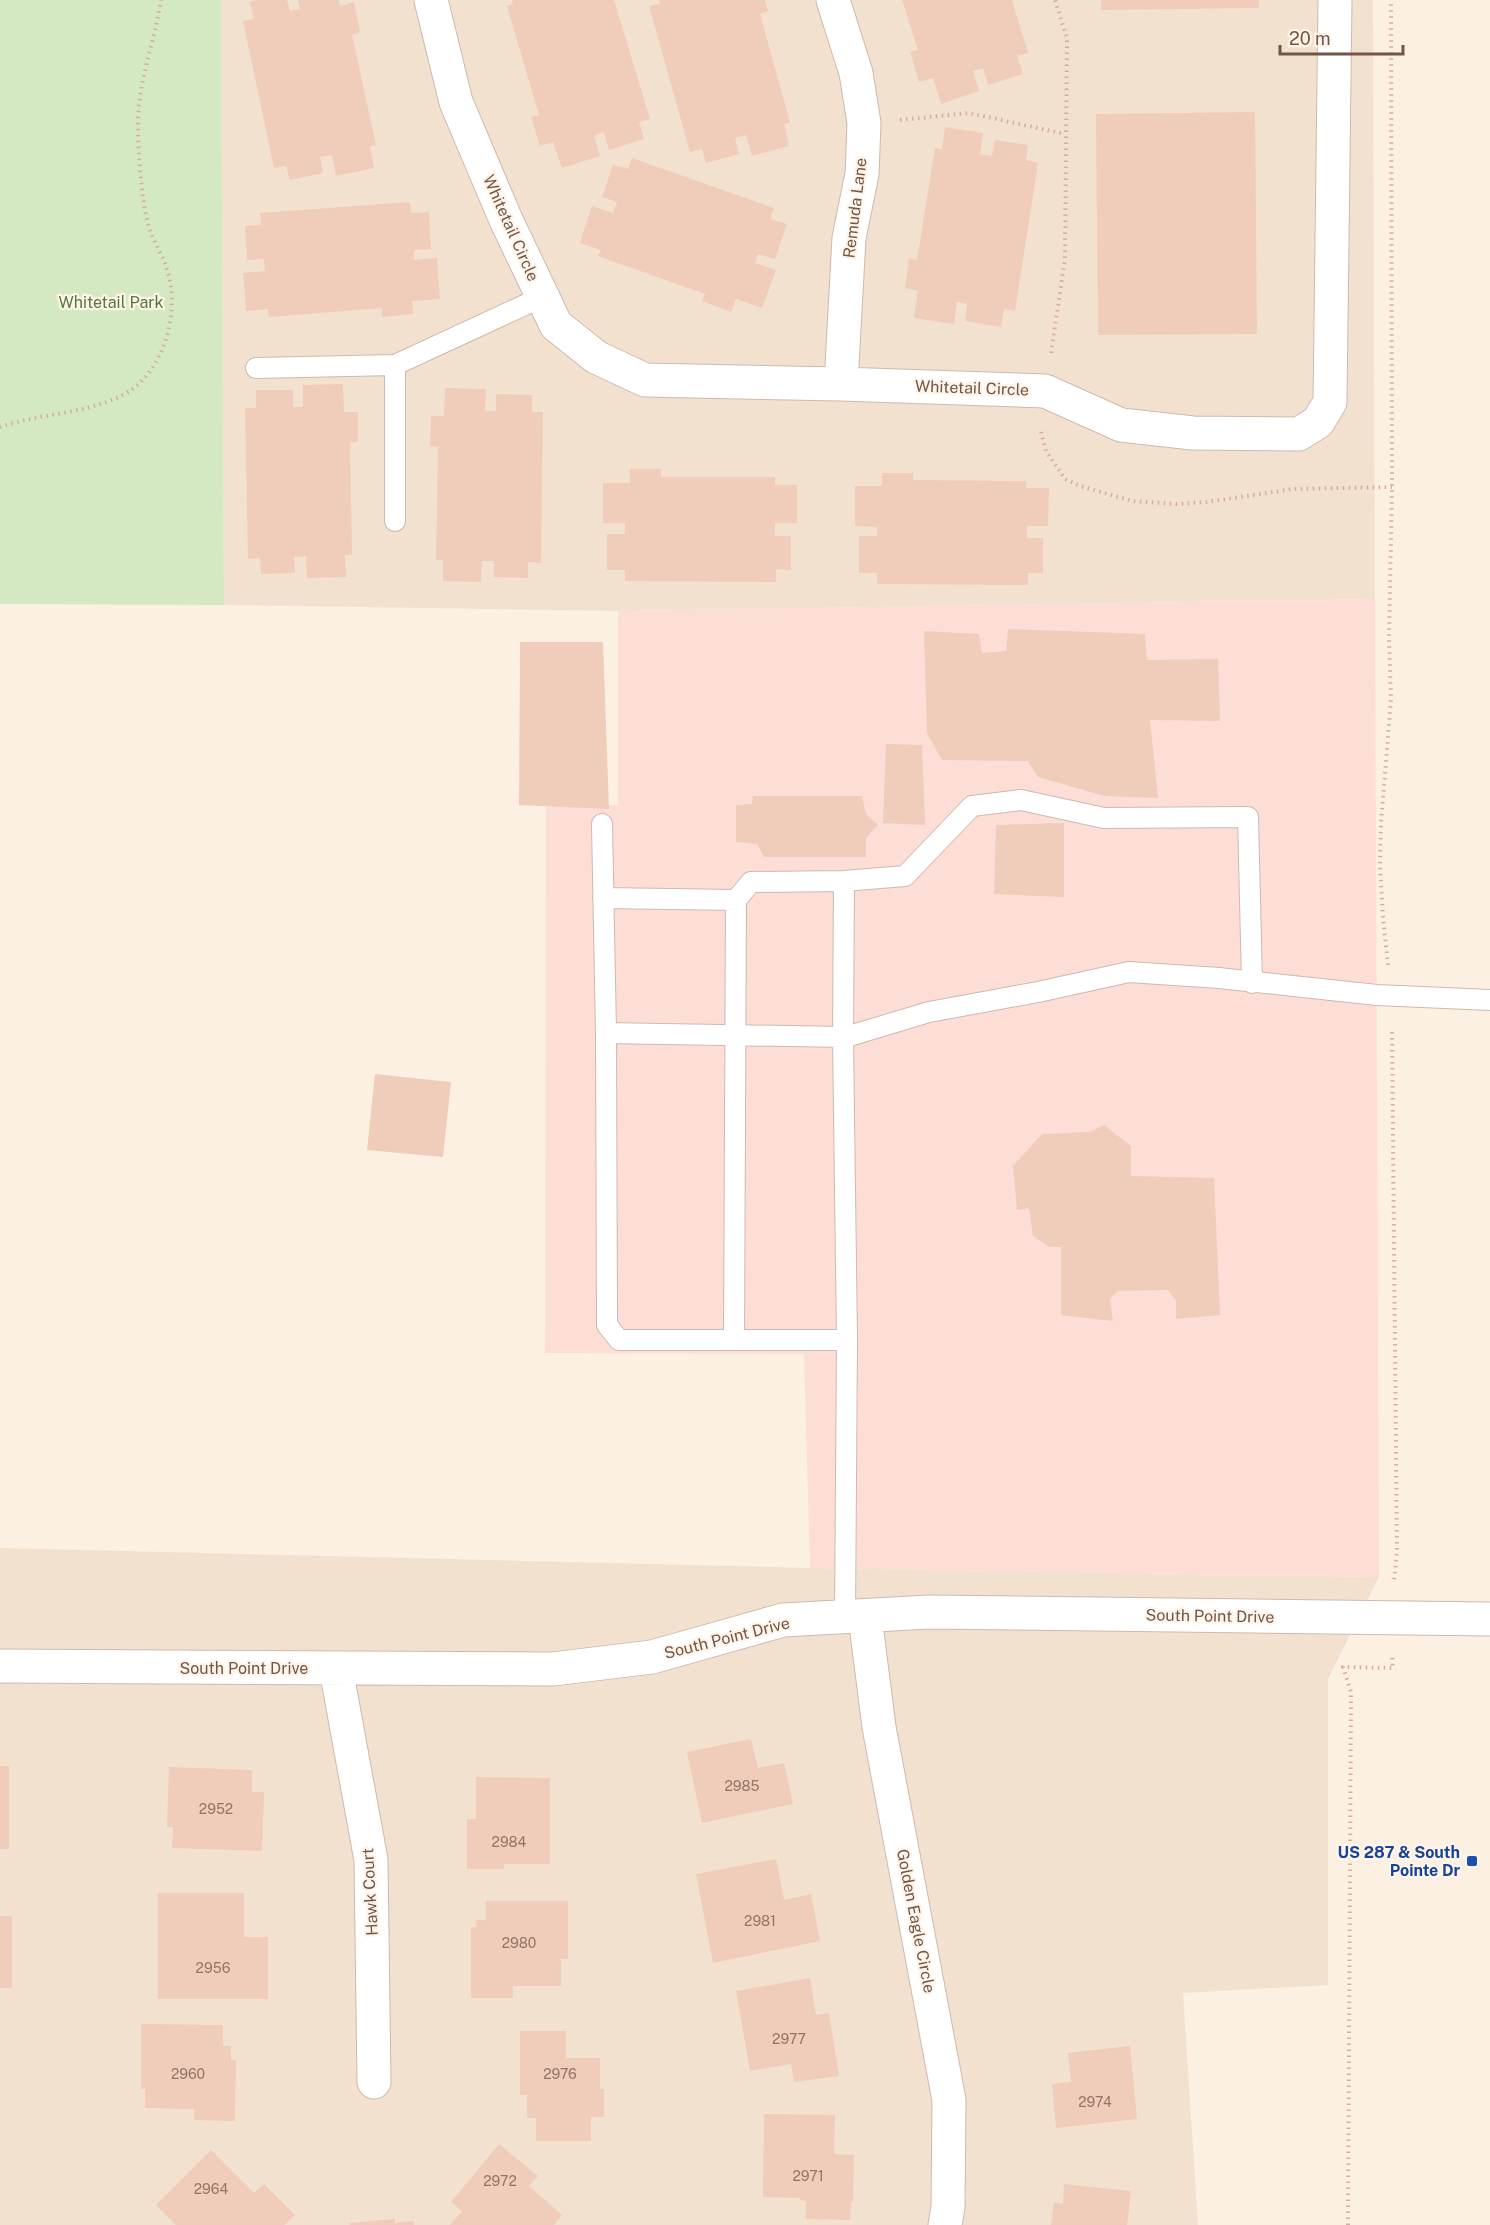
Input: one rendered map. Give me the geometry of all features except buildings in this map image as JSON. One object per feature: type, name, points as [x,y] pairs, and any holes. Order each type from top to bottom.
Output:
[{"type":"street","name":"Whitetail Circle","points":[[431,0],[456,102],[506,220],[556,325],[596,357],[645,380],[1045,391],[1121,425],[1193,433],[1299,434],[1318,422],[1330,402],[1335,0]]},
{"type":"street","name":"Remuda Lane","points":[[833,0],[856,73],[864,123],[862,174],[849,238],[841,384]]},
{"type":"street","name":"South Point Drive","points":[[0,1666],[553,1669],[652,1657],[783,1620],[929,1612],[1490,1619]]},
{"type":"street","name":"Golden Eagle Circle","points":[[855,1617],[879,1727],[950,2100],[948,2207],[945,2225]]},
{"type":"street","name":"Hawk Court","points":[[336,1669],[371,1860],[374,2082]]},
{"type":"lane","points":[[256,368],[395,365],[542,297]]},
{"type":"lane","points":[[395,365],[395,521]]},
{"type":"lane","points":[[734,1341],[736,900],[752,882],[844,881],[905,876],[972,806],[1021,800],[1104,818],[1248,817],[1252,982]]},
{"type":"lane","points":[[602,824],[606,1033],[607,1325],[619,1340],[847,1341]]},
{"type":"lane","points":[[844,881],[843,1037],[847,1341],[855,1617]]},
{"type":"lane","points":[[603,898],[736,900]]},
{"type":"lane","points":[[606,1033],[843,1037],[929,1012],[1129,972],[1377,995],[1490,1000]]},
{"type":"path","points":[[0,427],[112,400],[134,388],[149,372],[164,347],[171,320],[171,292],[167,268],[149,228],[143,195],[138,128],[138,97],[160,0]]},
{"type":"path","points":[[1055,0],[1067,38],[1065,259],[1040,427],[1046,451],[1065,479],[1132,501],[1176,504],[1207,502],[1293,489],[1392,487]]},
{"type":"path","points":[[1389,969],[1380,865],[1391,700],[1389,638],[1392,487],[1391,0]]},
{"type":"path","points":[[864,123],[969,113],[1065,134]]},
{"type":"shaded area","points":[[221,0],[1373,0],[1375,599],[618,611],[224,605]]},
{"type":"shaded area","points":[[1375,599],[1379,1577],[810,1568],[804,1354],[545,1353],[546,806],[618,805],[618,611]]},
{"type":"shaded area","points":[[0,1548],[810,1568],[1379,1577],[1328,1679],[1328,1985],[1183,1993],[1198,2225],[0,2225]]},
{"type":"green space","name":"Whitetail Park","points":[[0,0],[221,0],[224,605],[0,604]]},
{"type":"place","name":"US 287 & South Pointe Dr","points":[[1472,1861]]}]
